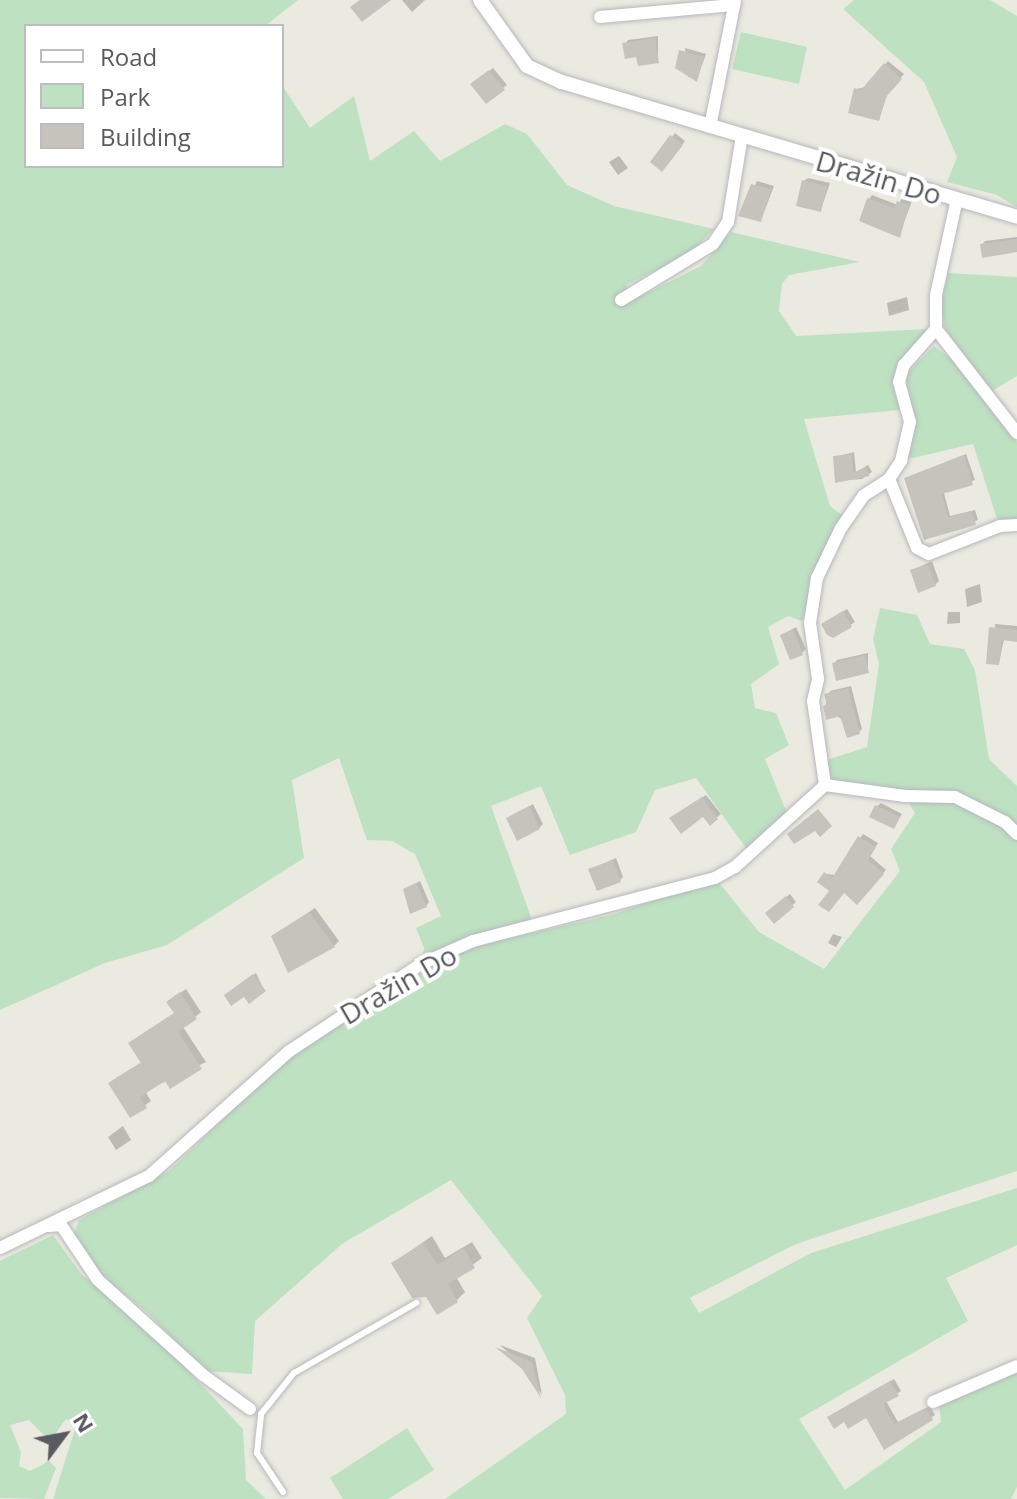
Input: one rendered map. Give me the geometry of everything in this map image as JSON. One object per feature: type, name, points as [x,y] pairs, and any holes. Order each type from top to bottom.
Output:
[{"type":"street","name":"Dražin Do","points":[[480,0],[527,66],[562,82],[1017,217]]},
{"type":"street","points":[[600,17],[734,3],[710,127]]},
{"type":"street","points":[[621,300],[713,244],[728,222],[742,136]]},
{"type":"street","points":[[957,199],[936,295],[936,329],[1017,433]]},
{"type":"street","points":[[936,329],[904,365],[899,382],[910,422],[908,445],[889,479],[863,496],[824,555],[817,578],[810,623],[817,654],[813,701],[825,785],[905,796],[955,797],[1005,822],[1017,834]]},
{"type":"street","points":[[889,479],[917,548],[929,554],[1000,526],[1017,525]]},
{"type":"street","name":"Dražin Do","points":[[0,1248],[149,1176],[288,1052],[421,964],[473,941],[715,878],[735,867],[825,785]]},
{"type":"street","points":[[42,1226],[61,1225],[98,1280],[203,1375],[256,1412]]},
{"type":"street","points":[[933,1402],[1017,1366]]},
{"type":"lane","points":[[283,1492],[257,1453],[256,1412],[294,1373],[416,1303]]},
{"type":"green space","points":[[0,0],[298,0],[268,24],[24,24],[24,168],[284,168],[284,88],[310,128],[354,96],[370,161],[414,131],[440,161],[505,124],[527,134],[567,185],[614,206],[714,229],[690,253],[626,285],[635,299],[701,266],[731,232],[860,262],[789,275],[782,284],[779,311],[796,336],[927,329],[894,383],[900,410],[804,419],[830,506],[846,518],[802,621],[788,616],[768,627],[779,664],[751,684],[755,708],[776,713],[789,745],[765,759],[787,813],[748,851],[696,778],[655,790],[636,832],[570,855],[541,786],[491,806],[533,923],[421,963],[424,948],[416,928],[441,916],[415,854],[392,841],[367,840],[339,758],[292,780],[304,858],[167,945],[105,963],[0,1010]]},
{"type":"green space","points":[[854,0],[990,0],[1017,16],[1017,207],[997,195],[947,182],[957,157],[924,82],[843,9]]},
{"type":"green space","points":[[741,32],[807,47],[799,84],[732,69]]},
{"type":"green space","points":[[948,273],[1017,277],[1017,376],[992,391],[945,329],[941,306]]},
{"type":"green space","points":[[934,346],[951,359],[1017,442],[1017,521],[997,519],[973,444],[908,459],[914,425],[905,375]]},
{"type":"green space","points":[[880,608],[917,615],[930,644],[964,649],[975,670],[989,759],[1017,786],[1017,832],[956,795],[827,784],[824,761],[867,747],[879,664],[873,639]]},
{"type":"green space","points":[[927,796],[980,810],[1017,837],[1017,1171],[796,1244],[690,1298],[699,1313],[811,1253],[1017,1188],[1017,1245],[946,1278],[968,1321],[799,1419],[845,1490],[941,1422],[939,1406],[1017,1371],[1017,1487],[1011,1499],[445,1499],[566,1414],[565,1395],[527,1318],[542,1296],[451,1180],[342,1244],[255,1321],[252,1374],[205,1371],[148,1313],[102,1276],[74,1234],[79,1220],[169,1171],[290,1055],[422,968],[459,950],[611,915],[716,879],[759,932],[824,969],[900,871],[891,849],[915,813],[906,798]]},
{"type":"green space","points":[[53,1235],[81,1274],[146,1326],[243,1429],[246,1480],[266,1499],[53,1499],[76,1426],[66,1419],[50,1441],[29,1420],[10,1425],[21,1452],[19,1466],[30,1471],[49,1461],[56,1468],[44,1499],[0,1498],[0,1261]]},
{"type":"green space","points":[[407,1428],[434,1470],[388,1499],[343,1499],[330,1478]]},
{"type":"building","points":[[360,0],[391,0],[362,22],[350,7]]},
{"type":"building","points":[[655,38],[659,63],[638,66],[636,57],[625,59],[622,43]]},
{"type":"building","points":[[679,50],[704,57],[697,82],[675,68]]},
{"type":"building","points":[[884,63],[902,79],[886,97],[879,121],[848,113],[854,88],[861,90]]},
{"type":"building","points":[[489,70],[505,90],[486,104],[470,84]]},
{"type":"building","points":[[670,135],[683,145],[662,172],[650,162]]},
{"type":"building","points":[[802,180],[827,186],[821,212],[796,206]]},
{"type":"building","points":[[751,184],[771,189],[761,222],[738,216]]},
{"type":"building","points":[[867,198],[894,208],[897,201],[909,205],[900,238],[859,221]]},
{"type":"building","points":[[1017,239],[1017,252],[982,258],[980,244]]},
{"type":"building","points":[[852,454],[853,473],[865,467],[870,476],[835,483],[833,456]]},
{"type":"building","points":[[964,455],[973,485],[942,494],[948,518],[972,511],[976,525],[924,540],[904,478]]},
{"type":"building","points":[[928,564],[936,586],[918,593],[910,570]]},
{"type":"building","points":[[843,611],[852,627],[833,638],[827,635],[821,624]]},
{"type":"building","points":[[989,627],[1017,630],[1017,642],[1002,640],[999,665],[986,664]]},
{"type":"building","points":[[793,629],[803,655],[790,660],[780,635]]},
{"type":"building","points":[[865,655],[869,673],[836,681],[832,663]]},
{"type":"building","points":[[848,688],[860,734],[847,738],[840,716],[826,720],[823,706],[827,705],[824,694]]},
{"type":"building","points":[[702,797],[718,819],[710,826],[703,817],[681,834],[669,818]]},
{"type":"building","points":[[875,805],[900,817],[894,829],[869,817]]},
{"type":"building","points":[[529,806],[540,829],[517,841],[506,818]]},
{"type":"building","points":[[818,809],[832,826],[820,837],[815,831],[794,844],[787,834]]},
{"type":"building","points":[[858,836],[876,847],[868,860],[884,874],[857,905],[844,893],[829,912],[818,905],[829,891],[817,882],[824,872],[832,878]]},
{"type":"building","points":[[613,860],[621,882],[597,891],[588,869]]},
{"type":"building","points":[[416,883],[427,907],[410,914],[403,889]]},
{"type":"building","points":[[786,896],[794,907],[774,924],[765,913]]},
{"type":"building","points":[[309,912],[335,947],[288,973],[271,936]]},
{"type":"building","points":[[253,974],[266,991],[249,1004],[244,997],[231,1006],[224,995]]},
{"type":"building","points":[[180,992],[197,1019],[178,1032],[202,1069],[170,1089],[165,1081],[140,1097],[147,1108],[130,1118],[108,1083],[141,1063],[128,1043],[174,1013],[166,1002]]},
{"type":"building","points":[[423,1243],[437,1265],[464,1248],[475,1268],[448,1284],[458,1302],[437,1315],[426,1297],[412,1298],[391,1263]]},
{"type":"building","points":[[495,1347],[532,1362],[541,1398],[522,1369]]},
{"type":"building","points":[[890,1381],[899,1396],[883,1404],[894,1424],[926,1408],[933,1420],[884,1450],[866,1418],[848,1429],[844,1422],[834,1429],[827,1417]]}]
